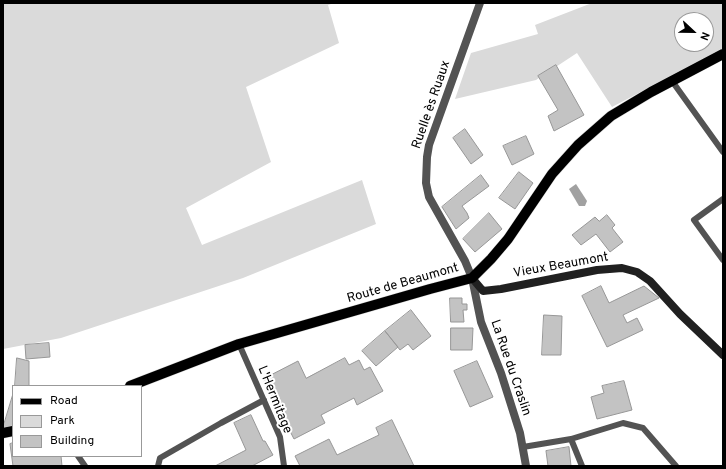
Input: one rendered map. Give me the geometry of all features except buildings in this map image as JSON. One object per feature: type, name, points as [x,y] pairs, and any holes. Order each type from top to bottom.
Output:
[{"type":"main road","name":"Route de Beaumont","points":[[133,385],[238,344],[472,278],[508,239],[552,174],[578,145],[611,116],[723,54]]},
{"type":"street","name":"Ruelle ès Ruaux","points":[[472,278],[465,261],[429,197],[426,183],[429,145],[480,3]]},
{"type":"street","name":"Vieux Beaumont","points":[[472,278],[483,291],[501,289],[597,270],[622,268],[637,272],[650,280],[680,314],[723,355]]},
{"type":"street","name":"La Rue du Craslin","points":[[472,278],[481,322],[501,373],[520,432],[524,447],[526,466]]},
{"type":"lane","points":[[672,81],[723,152]]},
{"type":"lane","points":[[723,199],[694,220],[723,260]]},
{"type":"lane","name":"L'Hermitage","points":[[238,344],[280,437],[284,466]]},
{"type":"lane","points":[[158,466],[160,458],[264,400]]},
{"type":"lane","points":[[524,447],[571,439],[623,423],[642,428],[676,466]]},
{"type":"lane","points":[[571,439],[582,466]]},
{"type":"lane","points":[[79,457],[84,466]]},
{"type":"green space","points":[[3,3],[334,3],[328,5],[339,43],[246,87],[271,162],[186,208],[202,245],[362,180],[376,224],[243,278],[61,338],[3,349]]},
{"type":"green space","points":[[592,3],[723,3],[723,49],[612,107],[577,53],[536,80],[455,99],[471,53],[538,34],[535,25]]},
{"type":"shaded area","points":[[576,184],[587,201],[585,206],[579,206],[569,189]]}]
